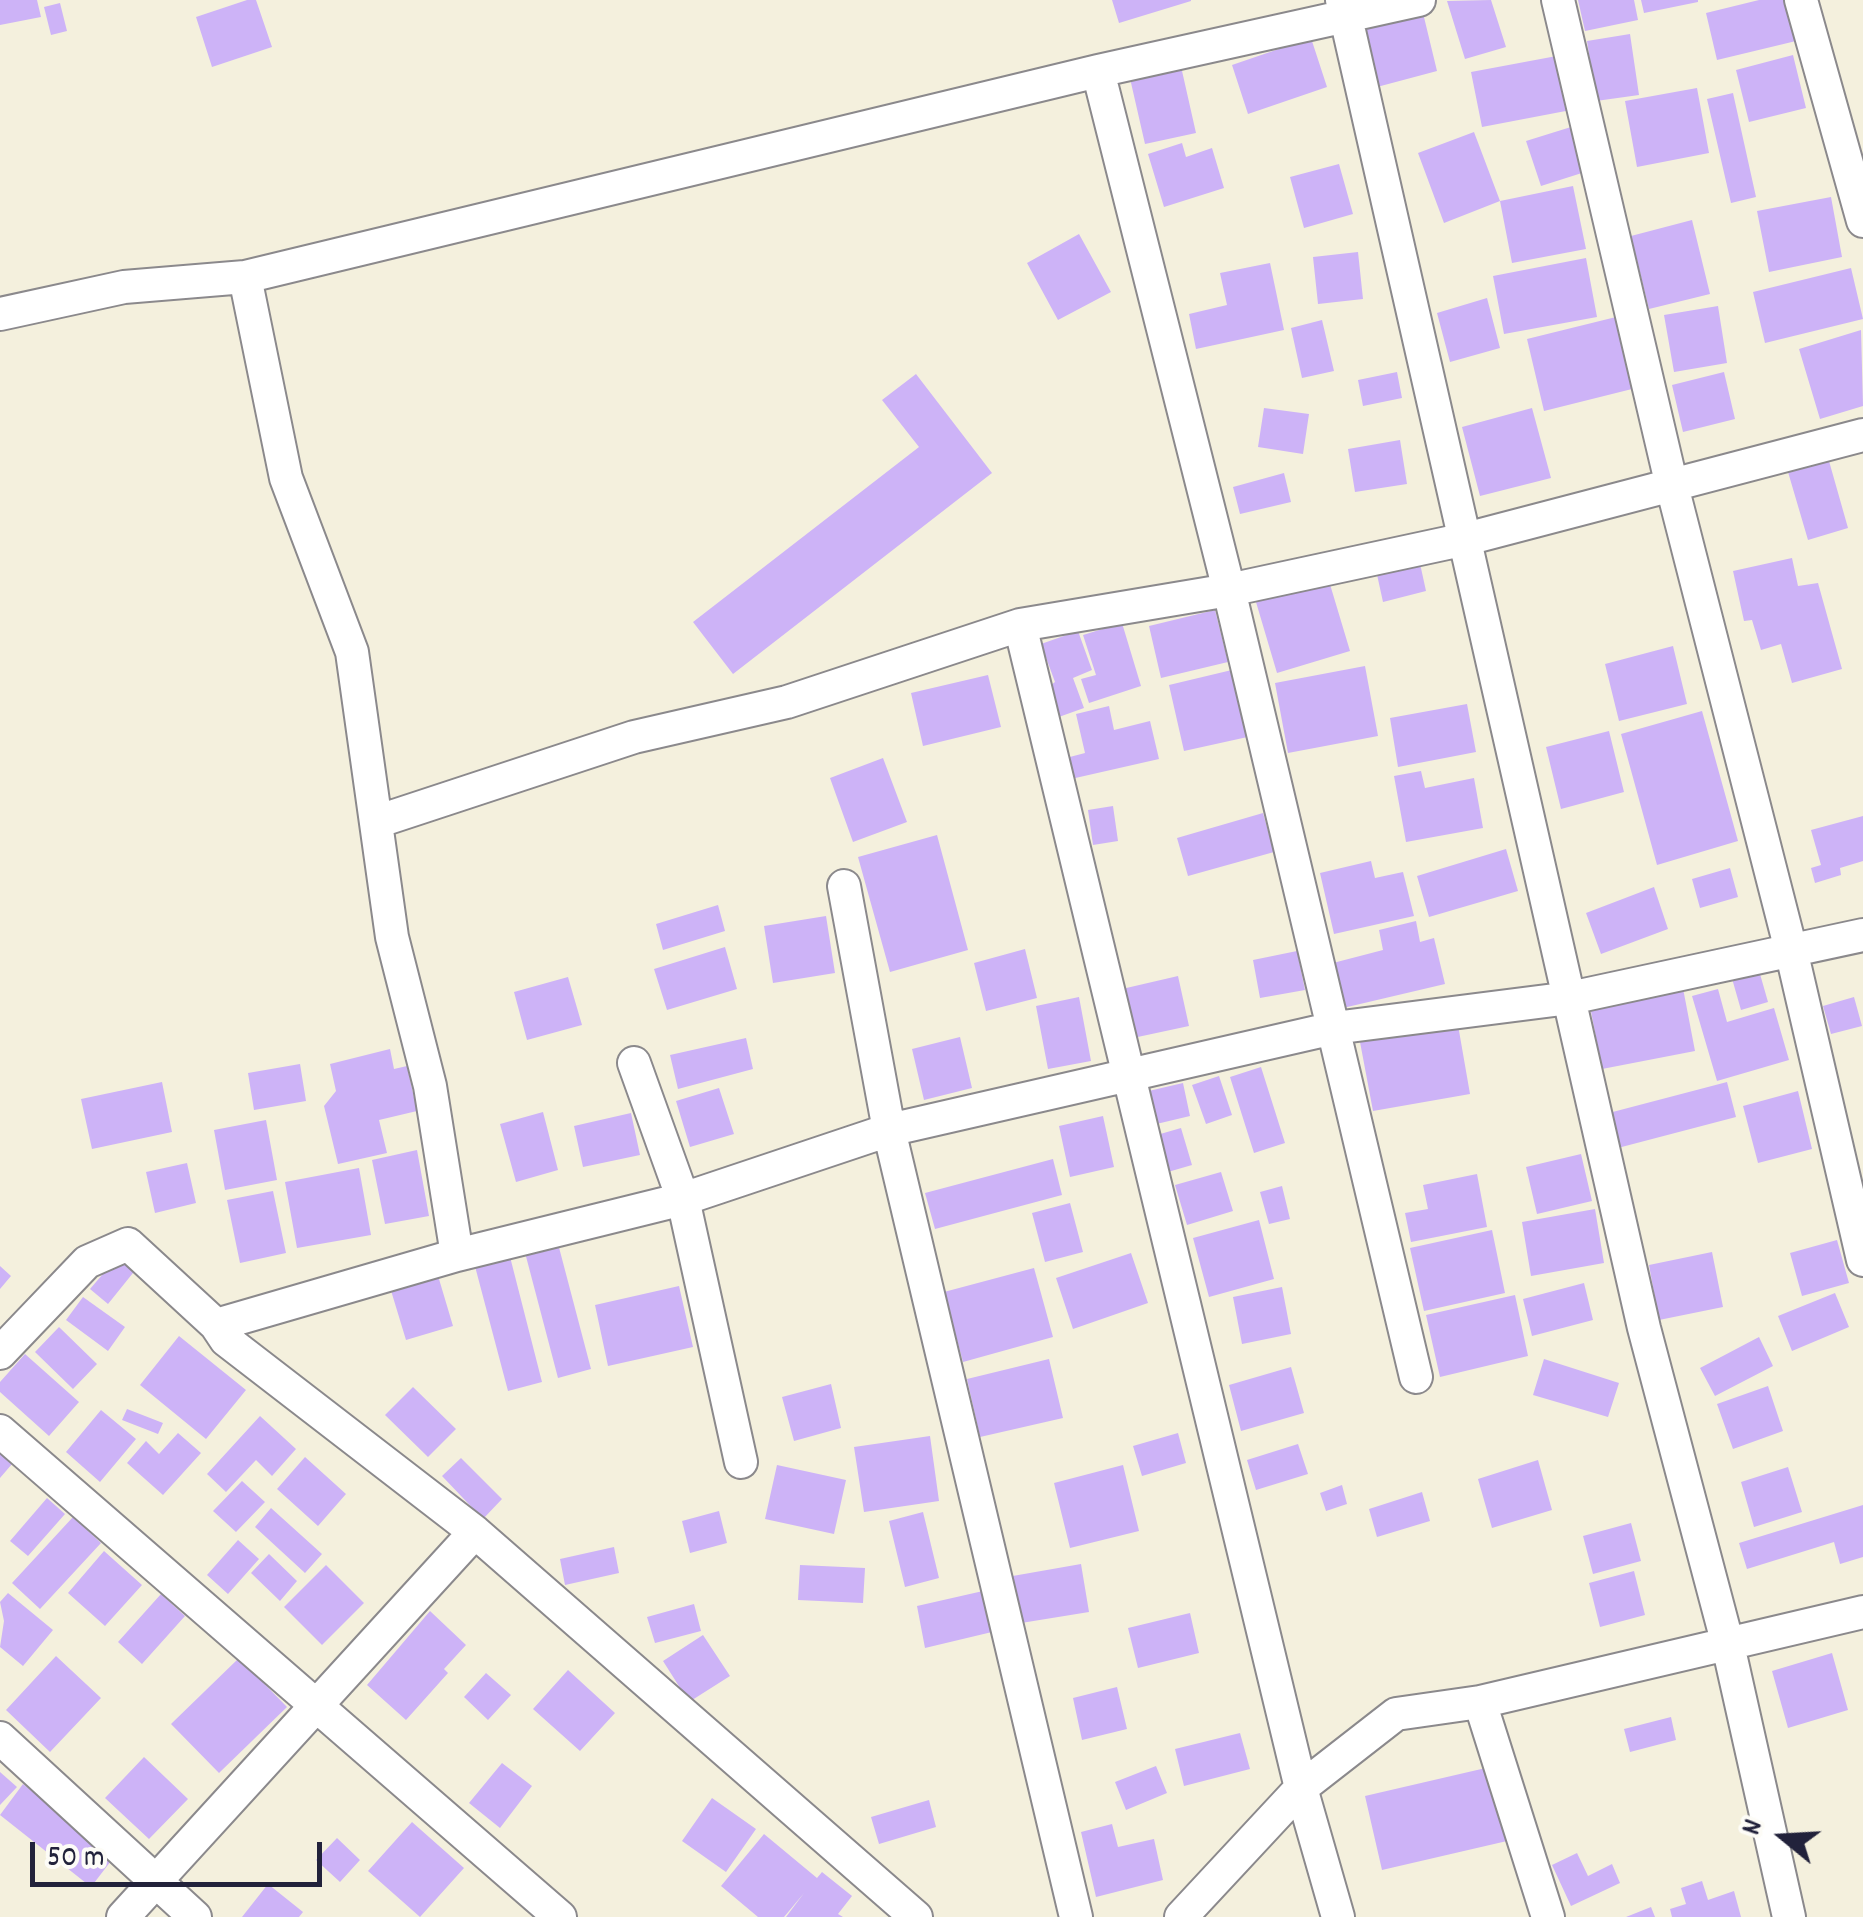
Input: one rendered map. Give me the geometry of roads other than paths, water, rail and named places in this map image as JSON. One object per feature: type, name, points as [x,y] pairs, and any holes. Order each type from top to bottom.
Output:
[{"type":"street","points":[[0,314],[124,286],[245,277],[1344,9],[1419,0]]},
{"type":"street","points":[[1558,0],[1670,482],[1792,954],[1863,1260]]},
{"type":"street","points":[[1801,0],[1863,222]]},
{"type":"street","points":[[1344,9],[1644,1328],[1728,1645],[1788,1917]]},
{"type":"street","points":[[1098,71],[1229,590],[1416,1377]]},
{"type":"street","points":[[245,277],[286,478],[352,652],[392,937],[430,1086],[457,1255]]},
{"type":"street","points":[[376,822],[634,737],[787,702],[1020,625],[1229,590],[1466,538],[1863,435]]},
{"type":"street","points":[[1020,625],[1301,1788],[1338,1917]]},
{"type":"street","points":[[844,886],[890,1130],[1076,1917]]},
{"type":"street","points":[[216,1324],[457,1255],[683,1200],[890,1130],[1334,1028],[1570,998],[1792,954],[1863,935]]},
{"type":"street","points":[[634,1063],[683,1200],[741,1462]]},
{"type":"street","points":[[0,1352],[87,1262],[128,1244],[216,1324],[226,1340],[475,1532],[916,1917]]},
{"type":"street","points":[[0,1431],[318,1703],[560,1917]]},
{"type":"street","points":[[124,1917],[475,1532]]},
{"type":"street","points":[[1181,1917],[1301,1788],[1396,1714],[1480,1702],[1863,1612]]},
{"type":"street","points":[[1480,1702],[1548,1917]]},
{"type":"street","points":[[0,1738],[195,1917]]}]
